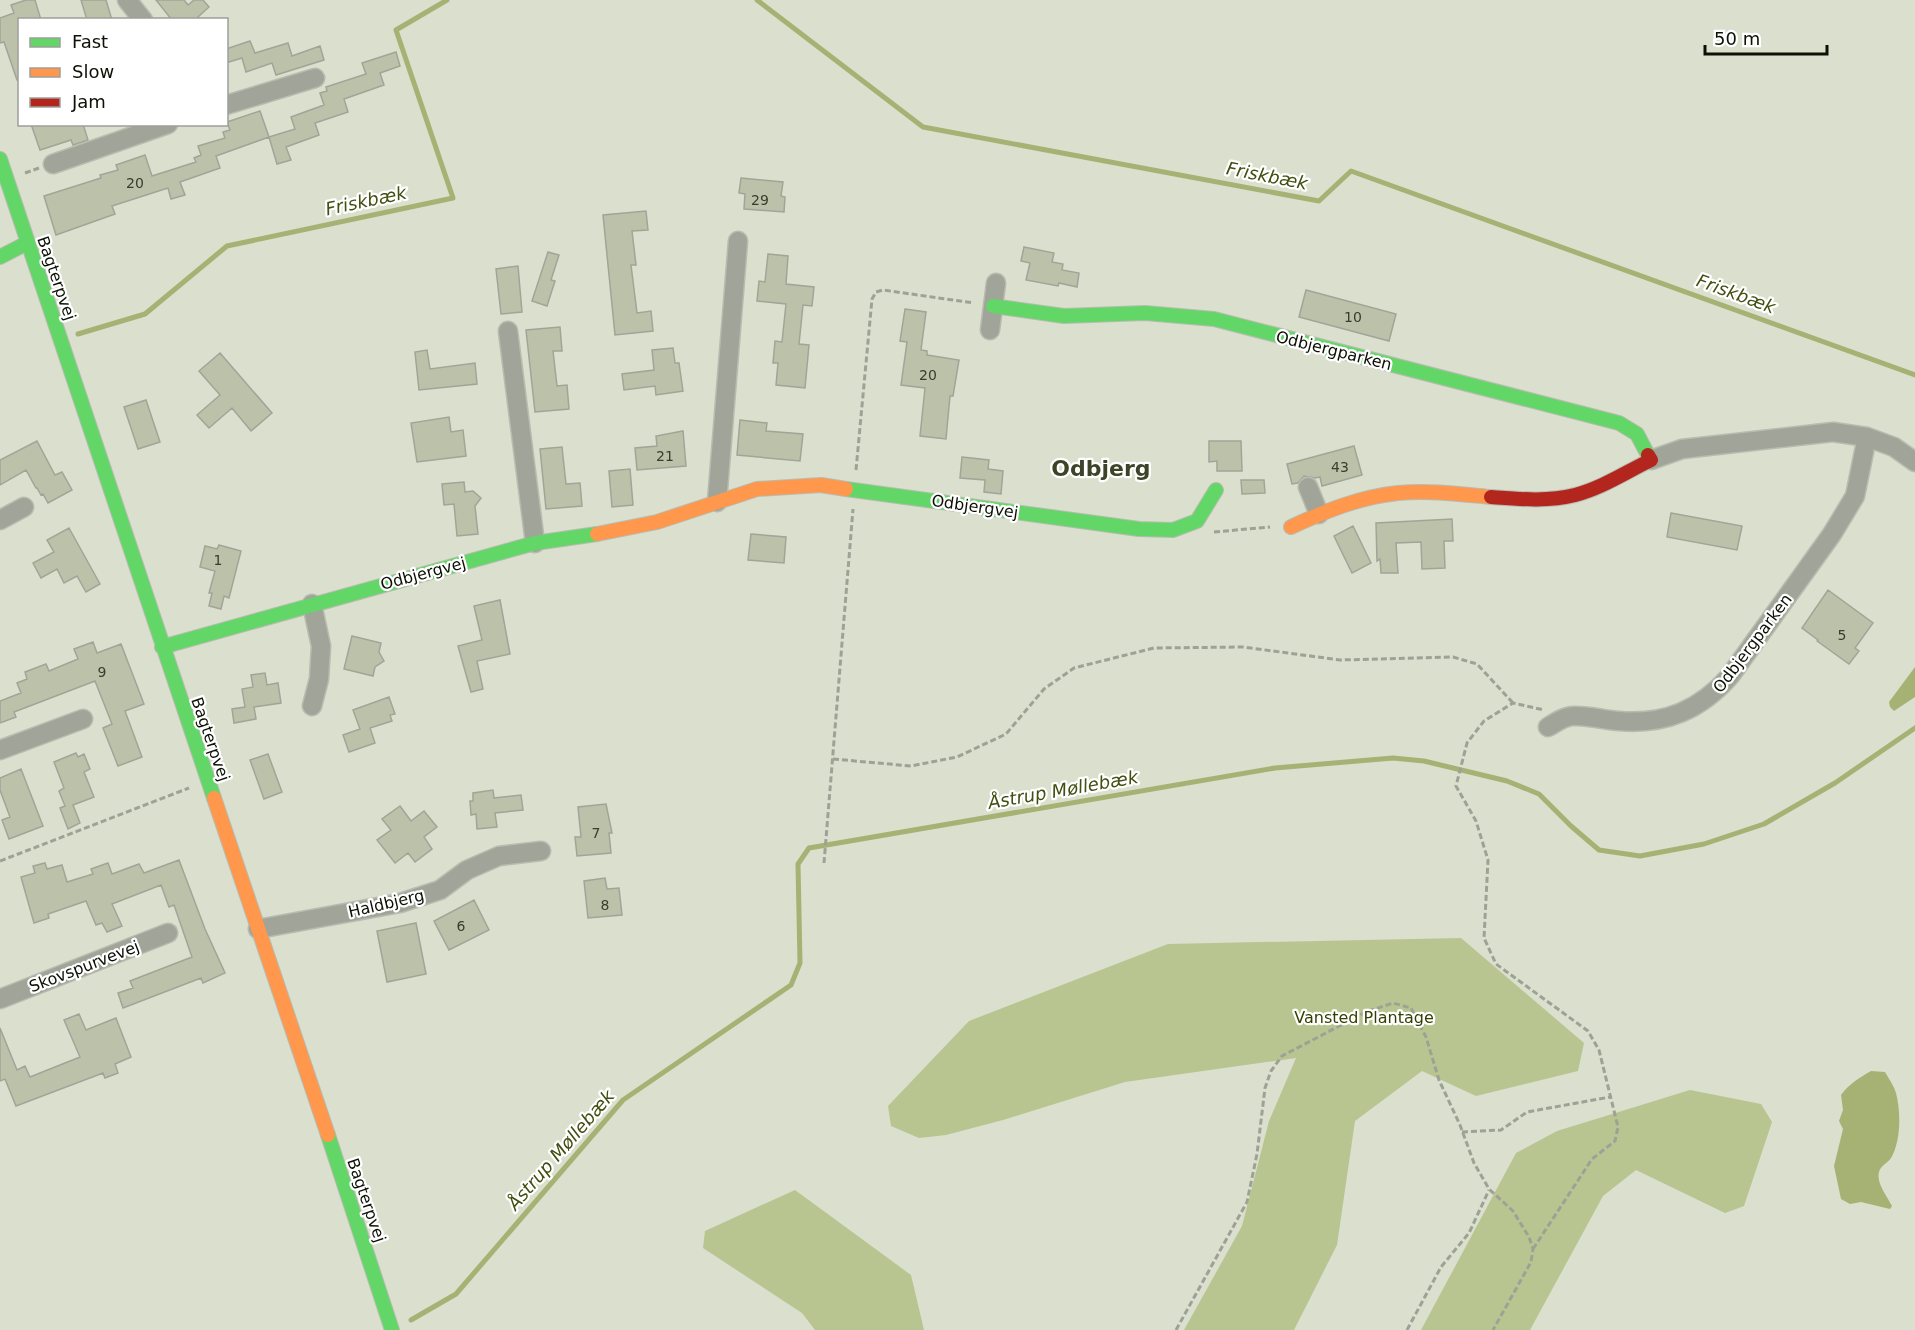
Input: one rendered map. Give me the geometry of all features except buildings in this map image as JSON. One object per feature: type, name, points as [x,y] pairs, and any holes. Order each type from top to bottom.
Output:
[{"type":"street","points":[[127,0],[141,18]]},
{"type":"street","points":[[228,104],[315,78]]},
{"type":"street","points":[[54,164],[162,126]]},
{"type":"street","name":"Bagterpvej","points":[[0,159],[392,1330]]},
{"type":"street","points":[[717,502],[738,241]]},
{"type":"street","points":[[0,257],[27,243]]},
{"type":"street","points":[[990,330],[996,283]]},
{"type":"street","name":"Odbjergparken","points":[[993,306],[1064,316],[1145,313],[1214,319],[1620,423],[1637,434],[1651,460]]},
{"type":"street","points":[[508,331],[535,543]]},
{"type":"street","points":[[1291,527],[1318,514],[1369,498],[1412,492],[1537,498],[1572,496],[1651,460],[1682,449],[1833,432],[1867,437],[1894,447],[1915,462]]},
{"type":"street","name":"Odbjergparken","points":[[1571,715],[1621,722],[1652,720],[1683,712],[1713,695],[1730,676],[1838,524],[1855,496],[1867,437]]},
{"type":"street","name":"Odbjergvej","points":[[162,647],[535,543],[657,522],[757,489],[821,485],[1138,529],[1173,530],[1197,521],[1216,490]]},
{"type":"street","points":[[1308,487],[1318,514]]},
{"type":"street","points":[[0,520],[24,507]]},
{"type":"street","points":[[312,604],[321,646],[319,680],[312,706]]},
{"type":"street","points":[[1548,727],[1571,715]]},
{"type":"street","points":[[0,750],[83,719]]},
{"type":"street","name":"Haldbjerg","points":[[258,929],[400,903],[440,890],[467,870],[499,856],[541,851]]},
{"type":"street","name":"Skovspurvevej","points":[[0,999],[168,933]]},
{"type":"path","points":[[7,179],[54,164]]},
{"type":"path","points":[[825,863],[854,489],[873,298],[876,292],[883,290],[993,306]]},
{"type":"path","points":[[833,759],[911,766],[957,757],[1006,734],[1044,688],[1074,668],[1154,648],[1243,647],[1340,660],[1454,657],[1477,664],[1513,704],[1571,715]]},
{"type":"path","points":[[1493,1330],[1531,1262],[1533,1249],[1592,1159],[1615,1141],[1618,1126],[1599,1050],[1588,1031],[1496,964],[1484,938],[1488,860],[1476,821],[1456,786],[1467,743],[1484,721],[1513,704]]},
{"type":"path","points":[[0,861],[207,780]]},
{"type":"path","points":[[1176,1330],[1247,1202],[1257,1154],[1265,1088],[1271,1071],[1282,1056],[1366,1012],[1393,1003],[1412,1008],[1426,1037],[1439,1080],[1474,1162],[1489,1189],[1513,1211],[1533,1249]]},
{"type":"path","points":[[1462,1132],[1501,1130],[1527,1112],[1610,1097]]},
{"type":"path","points":[[1407,1330],[1441,1267],[1469,1233],[1489,1189]]},
{"type":"green space","name":"Vansted Plantage","points":[[1461,938],[1584,1043],[1578,1071],[1476,1096],[1422,1071],[1355,1121],[1337,1245],[1294,1330],[1184,1330],[1242,1226],[1269,1121],[1296,1058],[1125,1082],[946,1135],[919,1138],[891,1126],[888,1106],[969,1021],[1168,944]]},
{"type":"green space","points":[[1690,1090],[1761,1104],[1772,1122],[1744,1206],[1725,1213],[1636,1170],[1603,1196],[1530,1330],[1421,1330],[1516,1153],[1557,1131]]},
{"type":"green space","points":[[795,1190],[911,1275],[924,1330],[815,1330],[802,1313],[703,1248],[705,1231]]},
{"type":"shaded area","points":[[1915,667],[1915,697],[1894,711],[1889,702]]},
{"type":"shaded area","points":[[1871,1071],[1885,1072],[1898,1101],[1897,1143],[1891,1158],[1881,1168],[1878,1176],[1880,1185],[1892,1206],[1890,1209],[1861,1202],[1850,1204],[1841,1199],[1834,1166],[1843,1129],[1839,1121],[1843,1110],[1841,1095],[1851,1084]]},
{"type":"waterway","name":"Friskbæk","points":[[78,334],[145,314],[227,246],[453,198],[396,30],[447,0]]},
{"type":"waterway","name":"Friskbæk","points":[[757,0],[923,127],[1319,201],[1351,171],[1915,375]]},
{"type":"waterway","name":"Åstrup Møllebæk","points":[[411,1320],[456,1294],[623,1100],[791,985],[800,963],[798,864],[809,848],[1275,768],[1393,758],[1424,761],[1507,781],[1539,794],[1599,850],[1640,856],[1704,844],[1764,824],[1835,783],[1915,728]]},
{"type":"traffic: fast","points":[[0,159],[214,798]]},
{"type":"traffic: fast","points":[[0,257],[27,243]]},
{"type":"traffic: fast","points":[[993,306],[1064,316],[1145,313],[1214,319],[1619,423],[1637,434],[1648,455]]},
{"type":"traffic: fast","points":[[846,489],[1139,529],[1173,530],[1197,521],[1216,490]]},
{"type":"traffic: fast","points":[[162,647],[535,543],[597,534]]},
{"type":"traffic: fast","points":[[328,1135],[392,1330]]},
{"type":"traffic: slow","points":[[597,534],[657,522],[757,489],[821,485],[846,489]]},
{"type":"traffic: slow","points":[[1291,527],[1343,505],[1384,495],[1433,492],[1491,497]]},
{"type":"traffic: slow","points":[[214,798],[328,1135]]},
{"type":"traffic: jam","points":[[1491,497],[1544,499],[1575,495],[1604,484],[1651,460],[1648,455]]},
{"type":"district","name":"Odbjerg","points":[[1101,468]]}]
